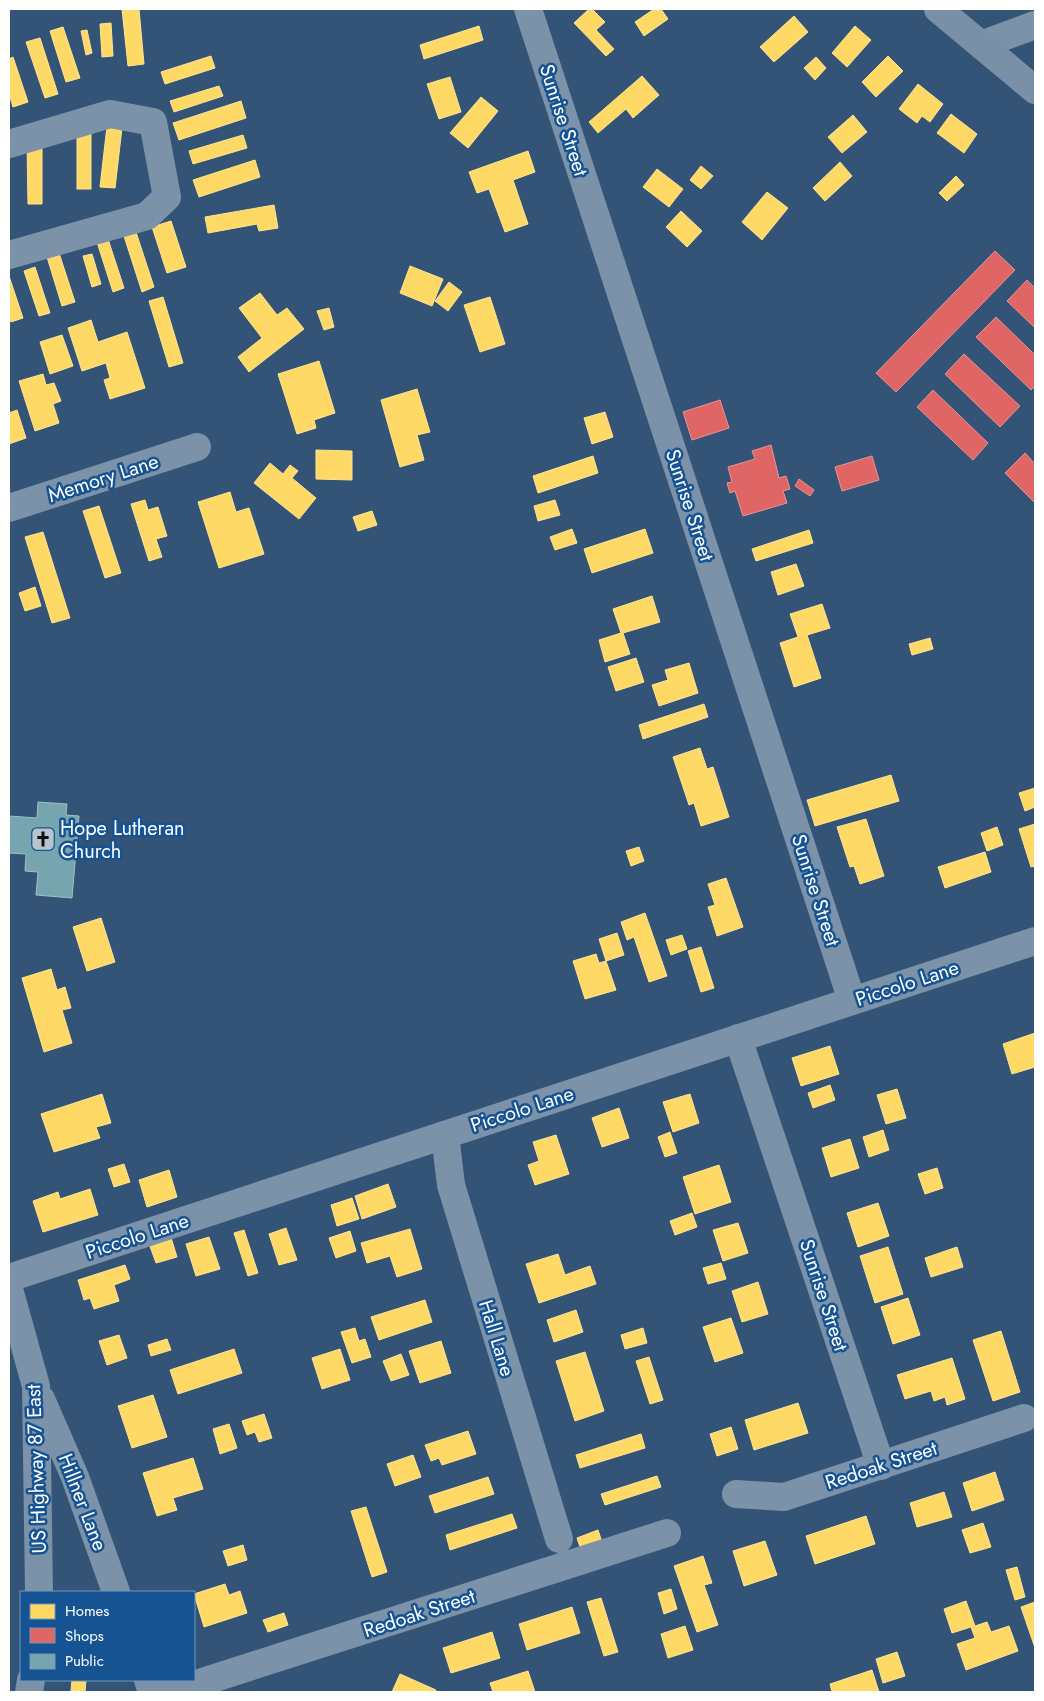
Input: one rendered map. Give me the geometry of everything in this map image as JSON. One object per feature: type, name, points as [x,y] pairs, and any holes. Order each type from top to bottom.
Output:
[{"type":"main road","points":[[938,9],[1035,90]]},
{"type":"street","name":"Sunrise Street","points":[[528,9],[852,1001]]},
{"type":"street","points":[[981,45],[1035,26]]},
{"type":"street","points":[[9,144],[110,114],[153,122],[167,197],[147,216],[9,255]]},
{"type":"street","name":"Memory Lane","points":[[9,508],[198,447]]},
{"type":"street","name":"Piccolo Lane","points":[[9,1278],[1035,941]]},
{"type":"street","name":"Sunrise Street","points":[[738,1038],[880,1466]]},
{"type":"street","name":"Hall Lane","points":[[445,1135],[451,1185],[559,1539]]},
{"type":"street","name":"US Highway 87 East","points":[[9,1289],[36,1386],[39,1591]]},
{"type":"street","name":"Hillner Lane","points":[[36,1386],[75,1477],[116,1591]]},
{"type":"street","name":"Redoak Street","points":[[736,1494],[784,1497],[1024,1418]]},
{"type":"street","name":"Redoak Street","points":[[171,1692],[667,1533]]},
{"type":"building: Homes","points":[[122,9],[139,9],[144,64],[128,66]]},
{"type":"building: Homes","points":[[589,9],[592,9],[605,22],[596,30],[614,49],[606,56],[574,23]]},
{"type":"building: Homes","points":[[654,9],[661,9],[668,19],[644,36],[635,22]]},
{"type":"building: Homes","points":[[794,16],[808,32],[774,62],[760,47]]},
{"type":"building: Homes","points":[[111,23],[113,56],[102,57],[100,24]]},
{"type":"building: Homes","points":[[479,26],[483,40],[424,59],[420,45]]},
{"type":"building: Homes","points":[[855,26],[871,40],[847,67],[832,53]]},
{"type":"building: Homes","points":[[63,27],[80,78],[66,82],[50,31]]},
{"type":"building: Homes","points":[[87,30],[92,53],[86,55],[81,31]]},
{"type":"building: Homes","points":[[40,38],[58,94],[45,98],[26,42]]},
{"type":"building: Homes","points":[[211,56],[215,68],[165,84],[161,72]]},
{"type":"building: Homes","points":[[888,56],[903,71],[876,97],[862,82]]},
{"type":"building: Homes","points":[[13,57],[28,102],[13,107],[9,93],[9,59]]},
{"type":"building: Homes","points":[[816,57],[826,68],[815,80],[804,68]]},
{"type":"building: Homes","points":[[642,76],[659,95],[633,118],[626,109],[598,133],[589,122]]},
{"type":"building: Homes","points":[[450,77],[461,112],[439,119],[427,84]]},
{"type":"building: Homes","points":[[918,84],[943,104],[930,122],[922,116],[917,123],[899,109]]},
{"type":"building: Homes","points":[[219,86],[223,96],[174,112],[170,101]]},
{"type":"building: Homes","points":[[481,97],[498,111],[468,148],[450,133]]},
{"type":"building: Homes","points":[[241,101],[246,118],[179,140],[173,123]]},
{"type":"building: Homes","points":[[951,114],[977,134],[964,153],[937,133]]},
{"type":"building: Homes","points":[[853,115],[867,132],[842,153],[828,137]]},
{"type":"building: Homes","points":[[107,126],[122,128],[115,188],[100,187]]},
{"type":"building: Homes","points":[[77,128],[91,128],[91,189],[77,189]]},
{"type":"building: Homes","points":[[243,135],[247,148],[193,164],[189,151]]},
{"type":"building: Homes","points":[[27,144],[42,144],[42,204],[28,204]]},
{"type":"building: Homes","points":[[528,151],[535,172],[513,180],[528,224],[505,232],[489,189],[477,193],[469,172]]},
{"type":"building: Homes","points":[[255,160],[260,177],[199,197],[193,180]]},
{"type":"building: Homes","points":[[840,162],[852,176],[825,201],[813,188]]},
{"type":"building: Homes","points":[[701,166],[713,176],[701,189],[690,180]]},
{"type":"building: Homes","points":[[657,169],[683,189],[669,207],[643,187]]},
{"type":"building: Homes","points":[[956,176],[964,185],[947,201],[939,193]]},
{"type":"building: Homes","points":[[767,192],[788,208],[762,240],[742,222]]},
{"type":"building: Homes","points":[[274,205],[278,228],[259,231],[257,224],[208,233],[205,217]]},
{"type":"building: Homes","points":[[681,211],[702,231],[687,247],[666,227]]},
{"type":"building: Homes","points":[[171,221],[186,267],[167,273],[152,227]]},
{"type":"building: Homes","points":[[135,229],[154,287],[142,292],[123,233]]},
{"type":"building: Homes","points":[[107,236],[124,288],[113,292],[96,239]]},
{"type":"building: Homes","points":[[59,253],[75,302],[62,306],[47,257]]},
{"type":"building: Homes","points":[[92,254],[101,284],[92,287],[83,256]]},
{"type":"building: Homes","points":[[410,266],[443,279],[432,306],[400,293]]},
{"type":"building: Homes","points":[[35,267],[50,313],[39,316],[24,271]]},
{"type":"building: Homes","points":[[9,276],[23,318],[11,322],[9,316]]},
{"type":"building: Homes","points":[[449,282],[462,292],[448,311],[435,301]]},
{"type":"building: Homes","points":[[260,293],[277,315],[287,308],[304,329],[249,372],[238,357],[262,338],[239,308]]},
{"type":"building: Homes","points":[[163,297],[183,363],[169,367],[149,301]]},
{"type":"building: Homes","points":[[490,297],[505,344],[480,352],[464,305]]},
{"type":"building: Homes","points":[[329,308],[334,327],[324,330],[317,311]]},
{"type":"building: Homes","points":[[91,320],[98,342],[127,332],[145,388],[110,399],[104,380],[110,378],[106,363],[82,371],[68,328]]},
{"type":"building: Homes","points":[[62,335],[73,366],[50,374],[40,342]]},
{"type":"building: Homes","points":[[319,361],[335,413],[314,420],[316,428],[297,434],[278,374]]},
{"type":"building: Homes","points":[[43,374],[46,385],[54,383],[61,401],[53,404],[59,423],[35,431],[19,381]]},
{"type":"building: Homes","points":[[417,389],[430,432],[417,435],[424,460],[400,467],[381,400]]},
{"type":"building: Homes","points":[[17,410],[26,438],[9,444],[9,413]]},
{"type":"building: Homes","points":[[605,412],[613,437],[592,444],[584,418]]},
{"type":"building: Homes","points":[[316,450],[352,451],[352,480],[316,479]]},
{"type":"building: Homes","points":[[593,456],[598,473],[538,493],[533,476]]},
{"type":"building: Homes","points":[[270,463],[283,474],[290,465],[298,471],[292,478],[316,498],[299,519],[254,483]]},
{"type":"building: Homes","points":[[230,492],[236,512],[249,508],[264,554],[219,568],[198,502]]},
{"type":"building: Homes","points":[[145,500],[148,510],[158,507],[167,536],[156,539],[162,557],[149,561],[131,504]]},
{"type":"building: Homes","points":[[555,500],[560,515],[538,521],[534,506]]},
{"type":"building: Homes","points":[[99,506],[121,573],[105,578],[83,511]]},
{"type":"building: Homes","points":[[372,511],[377,525],[358,531],[353,517]]},
{"type":"building: Homes","points":[[572,529],[577,543],[555,550],[550,537]]},
{"type":"building: Homes","points":[[645,529],[653,553],[592,573],[584,549]]},
{"type":"building: Homes","points":[[809,530],[813,543],[756,561],[752,549]]},
{"type":"building: Homes","points":[[43,532],[70,618],[52,623],[25,537]]},
{"type":"building: Homes","points":[[796,564],[804,586],[778,595],[771,572]]},
{"type":"building: Homes","points":[[35,587],[41,606],[25,611],[19,593]]},
{"type":"building: Homes","points":[[652,596],[660,622],[623,633],[630,654],[605,662],[599,640],[621,633],[613,609]]},
{"type":"building: Homes","points":[[822,604],[830,628],[807,635],[821,678],[794,687],[780,643],[798,637],[790,614]]},
{"type":"building: Homes","points":[[930,638],[933,649],[912,655],[909,644]]},
{"type":"building: Homes","points":[[636,658],[644,682],[616,691],[608,667]]},
{"type":"building: Homes","points":[[689,663],[698,693],[659,706],[652,685],[668,680],[665,670]]},
{"type":"building: Homes","points":[[704,704],[708,717],[643,739],[639,725]]},
{"type":"building: Homes","points":[[700,748],[707,769],[713,767],[729,817],[701,826],[694,803],[689,805],[673,757]]},
{"type":"building: Homes","points":[[891,775],[899,801],[815,826],[807,800]]},
{"type":"building: Homes","points":[[1035,788],[1035,807],[1025,811],[1019,793]]},
{"type":"building: Homes","points":[[866,819],[884,876],[860,884],[854,866],[850,867],[837,827]]},
{"type":"building: Homes","points":[[1035,824],[1035,866],[1031,867],[1019,829]]},
{"type":"building: Homes","points":[[997,827],[1003,845],[987,851],[981,833]]},
{"type":"building: Homes","points":[[639,847],[644,861],[631,866],[626,851]]},
{"type":"building: Homes","points":[[985,852],[991,872],[945,888],[938,867]]},
{"type":"building: Homes","points":[[726,878],[743,927],[717,936],[708,907],[715,905],[708,884]]},
{"type":"building: Homes","points":[[645,913],[667,976],[649,982],[634,937],[627,940],[621,922]]},
{"type":"building: Homes","points":[[101,918],[115,962],[87,971],[73,927]]},
{"type":"building: Homes","points":[[617,933],[624,955],[606,961],[599,939]]},
{"type":"building: Homes","points":[[682,935],[687,949],[671,955],[666,940]]},
{"type":"building: Homes","points":[[701,947],[714,988],[701,992],[688,951]]},
{"type":"building: Homes","points":[[596,954],[599,963],[606,961],[616,990],[585,999],[573,961]]},
{"type":"building: Homes","points":[[51,969],[57,990],[65,987],[71,1008],[62,1010],[72,1043],[44,1052],[22,978]]},
{"type":"building: Homes","points":[[1035,1033],[1035,1067],[1012,1074],[1003,1044]]},
{"type":"building: Homes","points":[[830,1046],[839,1074],[801,1086],[792,1058]]},
{"type":"building: Homes","points":[[830,1085],[835,1100],[813,1108],[808,1093]]},
{"type":"building: Homes","points":[[897,1089],[906,1118],[886,1124],[877,1095]]},
{"type":"building: Homes","points":[[102,1094],[111,1123],[96,1127],[100,1138],[54,1152],[41,1114]]},
{"type":"building: Homes","points":[[690,1094],[699,1123],[673,1132],[663,1102]]},
{"type":"building: Homes","points":[[619,1108],[629,1138],[602,1147],[592,1118]]},
{"type":"building: Homes","points":[[883,1130],[889,1150],[869,1157],[863,1137]]},
{"type":"building: Homes","points":[[670,1132],[677,1153],[665,1157],[658,1137]]},
{"type":"building: Homes","points":[[556,1135],[569,1174],[535,1185],[528,1165],[539,1161],[533,1142]]},
{"type":"building: Homes","points":[[850,1139],[859,1168],[831,1177],[822,1148]]},
{"type":"building: Homes","points":[[124,1164],[130,1182],[114,1187],[108,1169]]},
{"type":"building: Homes","points":[[719,1165],[731,1202],[695,1214],[683,1177]]},
{"type":"building: Homes","points":[[937,1168],[943,1188],[925,1194],[918,1174]]},
{"type":"building: Homes","points":[[169,1170],[177,1197],[147,1207],[139,1180]]},
{"type":"building: Homes","points":[[388,1184],[396,1207],[362,1219],[355,1196]]},
{"type":"building: Homes","points":[[90,1189],[98,1215],[43,1232],[33,1201],[58,1192],[60,1199]]},
{"type":"building: Homes","points":[[352,1198],[359,1219],[337,1226],[331,1205]]},
{"type":"building: Homes","points":[[878,1203],[889,1236],[858,1247],[847,1213]]},
{"type":"building: Homes","points":[[692,1213],[697,1227],[675,1235],[670,1221]]},
{"type":"building: Homes","points":[[738,1223],[748,1253],[723,1261],[713,1230]]},
{"type":"building: Homes","points":[[286,1228],[297,1260],[279,1265],[269,1234]]},
{"type":"building: Homes","points":[[410,1229],[422,1269],[397,1277],[390,1256],[367,1263],[361,1243]]},
{"type":"building: Homes","points":[[244,1230],[258,1273],[248,1276],[234,1233]]},
{"type":"building: Homes","points":[[169,1231],[177,1257],[156,1263],[147,1238]]},
{"type":"building: Homes","points":[[350,1231],[356,1251],[336,1258],[329,1238]]},
{"type":"building: Homes","points":[[209,1237],[220,1269],[196,1276],[186,1244]]},
{"type":"building: Homes","points":[[888,1247],[903,1294],[875,1303],[860,1256]]},
{"type":"building: Homes","points":[[957,1247],[963,1267],[931,1277],[925,1258]]},
{"type":"building: Homes","points":[[558,1254],[565,1275],[590,1266],[596,1284],[539,1303],[526,1264]]},
{"type":"building: Homes","points":[[721,1263],[726,1279],[708,1284],[703,1268]]},
{"type":"building: Homes","points":[[125,1265],[130,1279],[114,1285],[119,1301],[94,1309],[90,1298],[84,1300],[78,1280]]},
{"type":"building: Homes","points":[[758,1282],[768,1314],[742,1322],[732,1291]]},
{"type":"building: Homes","points":[[908,1298],[920,1335],[893,1344],[881,1307]]},
{"type":"building: Homes","points":[[425,1300],[432,1322],[379,1340],[371,1317]]},
{"type":"building: Homes","points":[[576,1310],[583,1332],[554,1342],[547,1320]]},
{"type":"building: Homes","points":[[731,1318],[743,1353],[715,1362],[703,1327]]},
{"type":"building: Homes","points":[[355,1328],[359,1341],[365,1339],[371,1357],[352,1363],[341,1332]]},
{"type":"building: Homes","points":[[643,1328],[647,1343],[625,1349],[621,1335]]},
{"type":"building: Homes","points":[[1001,1331],[1020,1392],[993,1401],[973,1340]]},
{"type":"building: Homes","points":[[119,1335],[127,1358],[107,1365],[99,1341]]},
{"type":"building: Homes","points":[[167,1339],[171,1350],[151,1356],[148,1345]]},
{"type":"building: Homes","points":[[441,1341],[451,1373],[420,1383],[409,1351]]},
{"type":"building: Homes","points":[[234,1349],[242,1373],[178,1394],[170,1370]]},
{"type":"building: Homes","points":[[340,1349],[350,1380],[322,1389],[312,1358]]},
{"type":"building: Homes","points":[[585,1352],[604,1411],[575,1421],[556,1361]]},
{"type":"building: Homes","points":[[401,1354],[409,1375],[391,1381],[383,1361]]},
{"type":"building: Homes","points":[[649,1357],[663,1400],[650,1404],[636,1361]]},
{"type":"building: Homes","points":[[952,1358],[965,1399],[947,1405],[945,1397],[934,1401],[931,1391],[905,1399],[897,1375]]},
{"type":"building: Homes","points":[[153,1395],[167,1437],[132,1448],[118,1406]]},
{"type":"building: Homes","points":[[798,1403],[808,1433],[754,1450],[745,1420]]},
{"type":"building: Homes","points":[[264,1414],[272,1438],[259,1442],[255,1432],[247,1435],[242,1421]]},
{"type":"building: Homes","points":[[229,1424],[237,1448],[220,1454],[213,1429]]},
{"type":"building: Homes","points":[[731,1427],[738,1449],[717,1456],[710,1434]]},
{"type":"building: Homes","points":[[468,1431],[476,1454],[442,1465],[439,1458],[431,1461],[425,1445]]},
{"type":"building: Homes","points":[[641,1434],[645,1448],[580,1468],[576,1455]]},
{"type":"building: Homes","points":[[413,1455],[421,1477],[395,1486],[387,1464]]},
{"type":"building: Homes","points":[[193,1458],[203,1489],[173,1498],[177,1510],[157,1516],[143,1473]]},
{"type":"building: Homes","points":[[995,1472],[1004,1500],[972,1511],[963,1483]]},
{"type":"building: Homes","points":[[657,1476],[661,1487],[605,1505],[601,1494]]},
{"type":"building: Homes","points":[[488,1477],[494,1494],[435,1513],[429,1496]]},
{"type":"building: Homes","points":[[944,1492],[952,1517],[917,1527],[910,1503]]},
{"type":"building: Homes","points":[[366,1507],[387,1572],[372,1577],[351,1511]]},
{"type":"building: Homes","points":[[512,1514],[517,1528],[450,1550],[446,1535]]},
{"type":"building: Homes","points":[[866,1516],[875,1544],[815,1564],[806,1536]]},
{"type":"building: Homes","points":[[983,1523],[991,1547],[970,1553],[962,1530]]},
{"type":"building: Homes","points":[[598,1530],[602,1542],[581,1550],[577,1538]]},
{"type":"building: Homes","points":[[765,1541],[777,1575],[744,1586],[733,1551]]},
{"type":"building: Homes","points":[[243,1545],[247,1560],[228,1566],[223,1551]]},
{"type":"building: Homes","points":[[703,1556],[712,1583],[704,1585],[718,1625],[697,1632],[674,1566]]},
{"type":"building: Homes","points":[[1017,1567],[1025,1597],[1015,1600],[1006,1570]]},
{"type":"building: Homes","points":[[225,1584],[229,1595],[240,1591],[247,1613],[204,1627],[195,1594]]},
{"type":"building: Homes","points":[[671,1589],[677,1609],[664,1614],[658,1593]]},
{"type":"building: Homes","points":[[601,1598],[618,1652],[604,1656],[587,1602]]},
{"type":"building: Homes","points":[[966,1601],[975,1626],[987,1622],[991,1632],[1009,1626],[1018,1651],[966,1670],[957,1644],[975,1638],[971,1627],[952,1633],[944,1609]]},
{"type":"building: Homes","points":[[1035,1602],[1035,1648],[1021,1607]]},
{"type":"building: Homes","points":[[572,1607],[580,1633],[527,1650],[519,1624]]},
{"type":"building: Homes","points":[[284,1613],[288,1625],[268,1632],[263,1620]]},
{"type":"building: Homes","points":[[685,1626],[693,1650],[668,1658],[661,1634]]},
{"type":"building: Homes","points":[[492,1632],[500,1658],[451,1673],[443,1648]]},
{"type":"building: Homes","points":[[897,1652],[905,1676],[883,1683],[876,1659]]},
{"type":"building: Homes","points":[[872,1670],[879,1692],[832,1692],[830,1684]]},
{"type":"building: Homes","points":[[528,1671],[535,1692],[493,1692],[490,1683]]},
{"type":"building: Homes","points":[[400,1674],[436,1690],[435,1692],[392,1692]]},
{"type":"building: Homes","points":[[72,1681],[86,1681],[85,1692],[71,1691]]},
{"type":"building: Shops","points":[[995,251],[1015,270],[896,392],[876,373]]},
{"type":"building: Shops","points":[[1027,280],[1035,288],[1035,328],[1007,301]]},
{"type":"building: Shops","points":[[996,317],[1035,355],[1035,386],[1031,390],[976,337]]},
{"type":"building: Shops","points":[[964,354],[1020,406],[1000,427],[945,374]]},
{"type":"building: Shops","points":[[933,390],[988,443],[973,460],[917,407]]},
{"type":"building: Shops","points":[[720,400],[729,428],[692,440],[683,412]]},
{"type":"building: Shops","points":[[771,445],[779,478],[786,476],[790,489],[783,491],[787,503],[743,516],[735,491],[730,493],[727,483],[732,482],[728,467],[755,459],[752,451]]},
{"type":"building: Shops","points":[[1025,453],[1035,464],[1035,503],[1005,473]]},
{"type":"building: Shops","points":[[872,456],[879,480],[842,491],[835,467]]},
{"type":"building: Shops","points":[[799,479],[814,490],[810,496],[795,486]]},
{"type":"building: Public","points":[[38,802],[67,804],[66,815],[79,816],[72,898],[36,895],[38,872],[25,871],[26,854],[9,853],[9,816],[37,818]]},
{"type":"place","name":"Hope Lutheran Church","points":[[43,839]]}]
